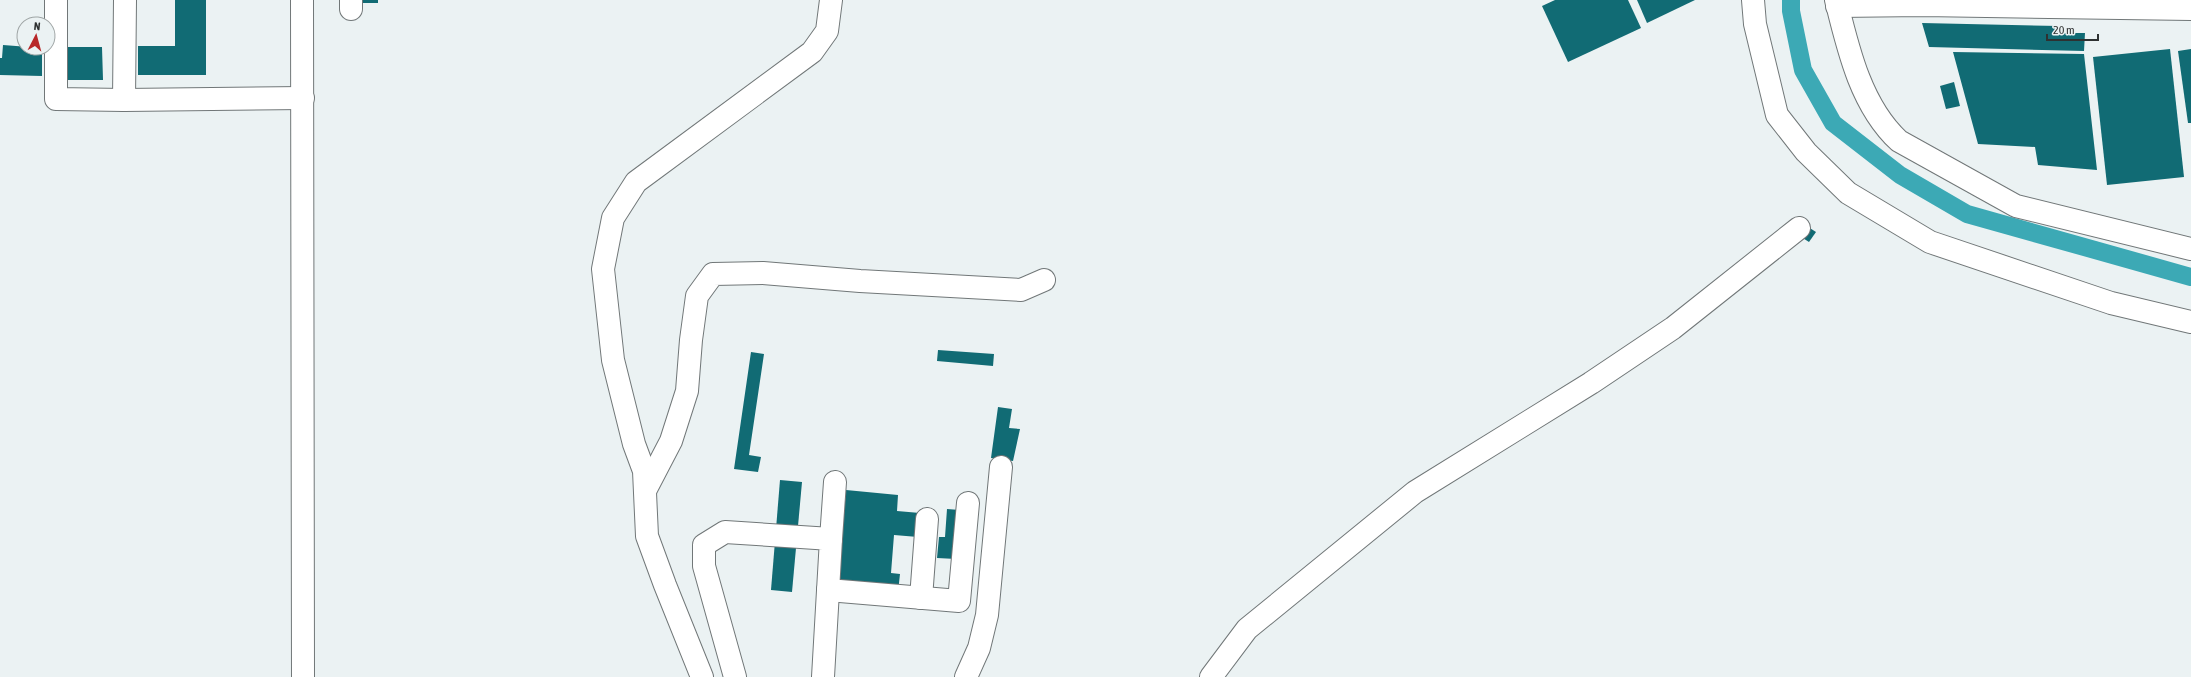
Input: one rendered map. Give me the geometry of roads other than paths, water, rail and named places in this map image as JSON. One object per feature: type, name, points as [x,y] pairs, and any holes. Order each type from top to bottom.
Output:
[{"type":"main road","points":[[56,0],[56,99],[124,100],[303,98]]},
{"type":"main road","points":[[124,100],[125,0]]},
{"type":"main road","points":[[302,0],[303,677]]},
{"type":"main road","points":[[702,677],[665,586],[648,536],[644,471],[634,444],[613,360],[603,269],[613,218],[636,182],[812,52],[827,30],[831,0]]},
{"type":"main road","points":[[1754,0],[1755,24],[1777,115],[1806,152],[1848,193],[1930,242],[2111,303],[2191,322]]},
{"type":"main road","points":[[2183,6],[1924,5],[1836,3],[1849,51],[1872,108],[1885,128],[1899,141],[2016,206],[2191,249]]},
{"type":"main road","points":[[1211,677],[1247,629],[1415,492],[1590,383],[1673,328],[1799,228]]},
{"type":"main road","points":[[646,489],[671,441],[687,391],[691,340],[697,296],[713,274],[763,272],[860,280],[1021,290],[1044,280]]},
{"type":"main road","points":[[966,677],[979,648],[987,615],[1001,467]]},
{"type":"main road","points":[[823,677],[835,482]]},
{"type":"main road","points":[[828,590],[959,601],[968,503]]},
{"type":"main road","points":[[921,598],[927,519]]},
{"type":"main road","points":[[735,677],[704,566],[704,545],[725,532],[831,540]]},
{"type":"waterway","points":[[1791,0],[1791,11],[1803,70],[1833,123],[1900,175],[1967,214],[2191,277]]}]
